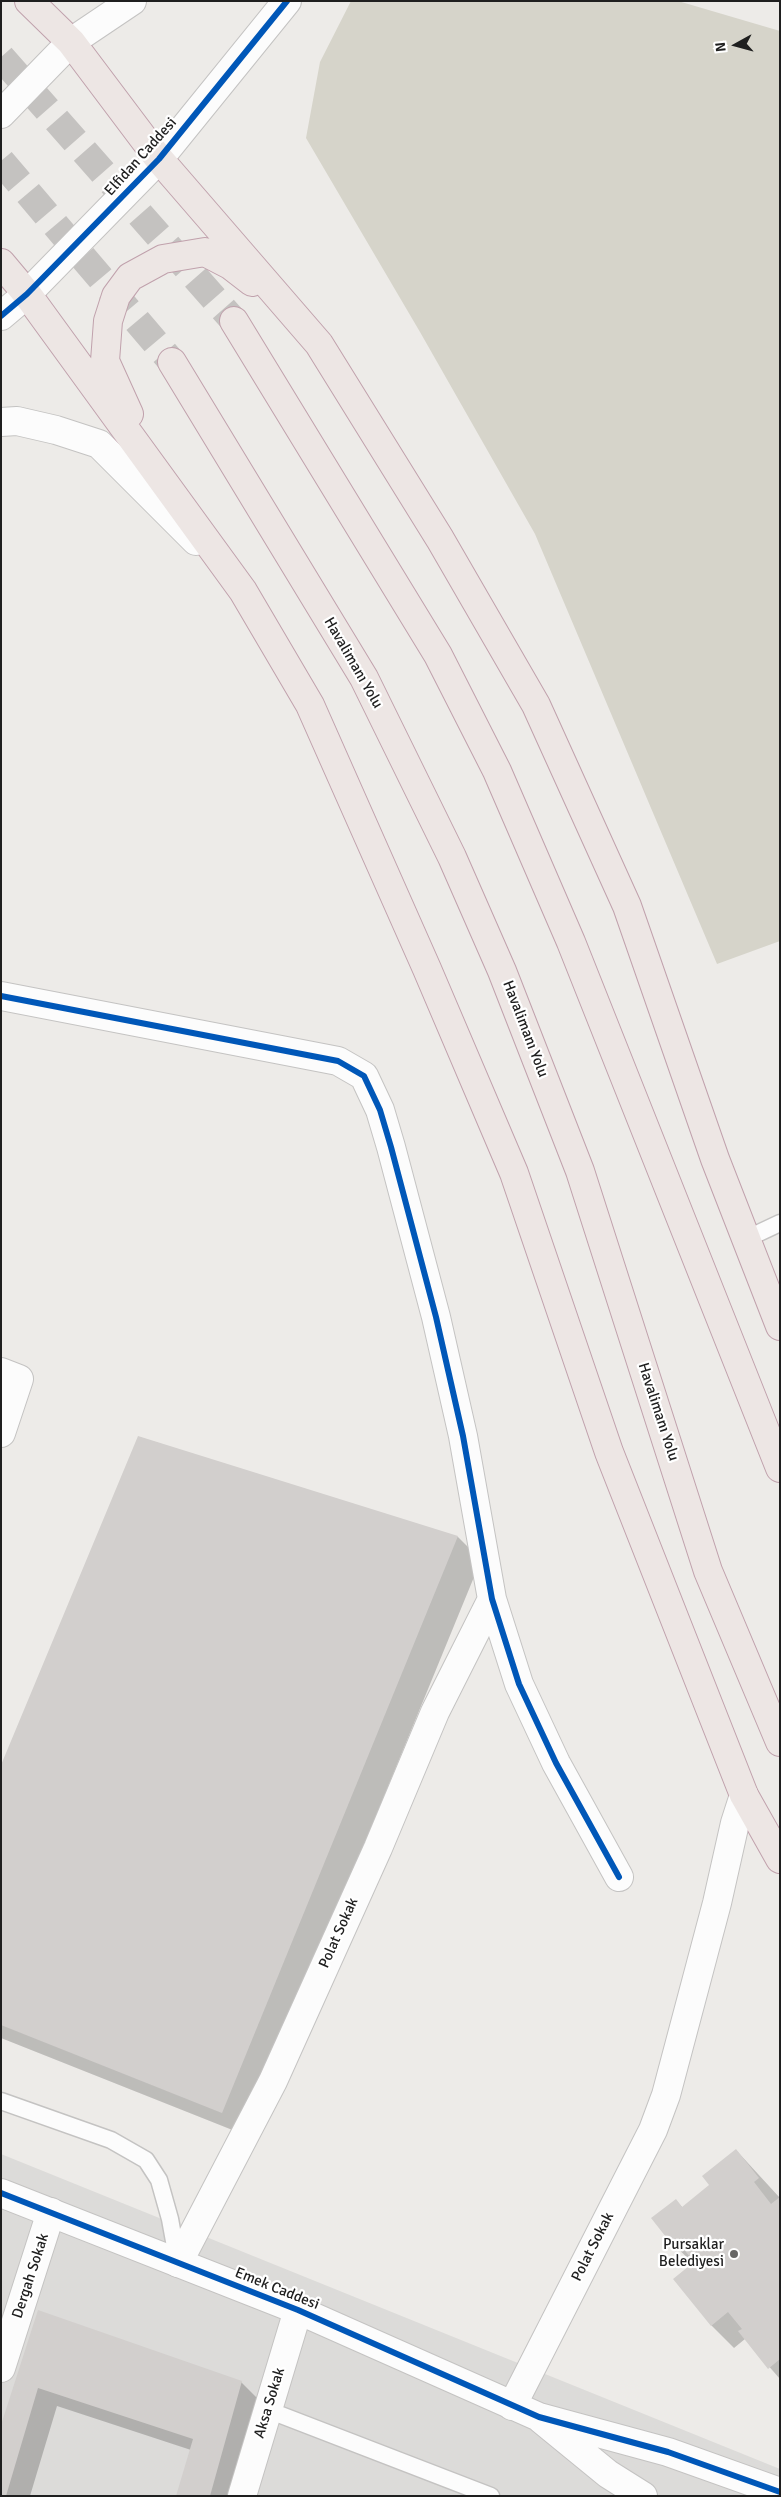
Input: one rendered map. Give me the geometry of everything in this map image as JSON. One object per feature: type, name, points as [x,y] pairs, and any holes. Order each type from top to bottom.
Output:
[{"type":"highway","points":[[29,1],[71,42],[159,159],[319,344],[440,539],[536,705],[627,906],[715,1159],[780,1326]]},
{"type":"highway","points":[[154,468],[105,361],[108,320],[116,296],[130,277],[163,258],[204,252],[230,265],[268,296],[319,344]]},
{"type":"highway","points":[[1,263],[27,294],[243,591],[310,705],[427,969],[514,1173],[609,1452],[744,1795],[780,1859]]},
{"type":"highway","points":[[234,321],[438,655],[497,770],[571,942],[780,1468]]},
{"type":"highway","name":"Havalimanı Yolu","points":[[172,362],[364,678],[452,857],[502,971],[580,1171],[708,1571],[780,1742]]},
{"type":"street","points":[[1,114],[71,42],[132,1]]},
{"type":"street","name":"Elfidan Caddesi","points":[[1,316],[27,294],[159,159],[287,1]]},
{"type":"street","points":[[1,422],[17,421],[40,426],[100,444],[243,591]]},
{"type":"street","points":[[1,996],[338,1061],[364,1076],[380,1110],[436,1317],[463,1436],[492,1599],[519,1684],[556,1763],[618,1877]]},
{"type":"street","points":[[1,1372],[19,1380],[1,1433]]},
{"type":"street","name":"Polat Sokak","points":[[178,2263],[273,2081],[378,1848],[435,1712],[492,1599]]},
{"type":"street","name":"Polat Sokak","points":[[512,2406],[653,2130],[666,2096],[717,1903],[734,1823],[744,1795]]},
{"type":"street","name":"Emek Caddesi","points":[[1,2192],[298,2310],[539,2417]]},
{"type":"street","name":"Dergah Sokak","points":[[1,2368],[51,2212]]},
{"type":"street","name":"Aksa Sokak","points":[[242,2496],[298,2310]]},
{"type":"street","points":[[539,2417],[668,2452],[778,2490]]},
{"type":"street","points":[[539,2417],[595,2464],[643,2496]]},
{"type":"lane","points":[[746,1239],[780,1223]]},
{"type":"lane","points":[[1,2101],[111,2140],[146,2160],[159,2180],[170,2219],[178,2263]]},
{"type":"lane","points":[[268,2410],[491,2496]]},
{"type":"shaded area","points":[[351,1],[678,1],[780,31],[780,941],[717,964],[535,534],[420,332],[306,138],[320,62]]},
{"type":"shaded area","points":[[1,2154],[780,2469],[780,2496],[1,2496]]},
{"type":"building","points":[[138,1436],[458,1536],[222,2113],[1,2025],[1,1765]]},
{"type":"building","name":"Pursaklar Belediyesi","points":[[736,2149],[759,2178],[754,2182],[771,2204],[780,2197],[780,2359],[768,2369],[738,2331],[742,2329],[728,2312],[711,2326],[673,2279],[694,2262],[678,2242],[673,2246],[651,2218],[676,2199],[682,2207],[709,2185],[702,2176]]},
{"type":"building","points":[[38,2310],[242,2381],[210,2496],[176,2496],[193,2439],[38,2388],[6,2496],[1,2496],[1,2425]]},
{"type":"tunnel","points":[[1,57],[234,321]]},
{"type":"tunnel","points":[[1,161],[172,362]]},
{"type":"cycle path","points":[[1,316],[27,294],[159,159],[287,1]]},
{"type":"cycle path","points":[[1,996],[338,1061],[364,1076],[380,1110],[436,1317],[463,1436],[492,1599],[519,1684],[556,1763],[619,1877]]},
{"type":"cycle path","points":[[1,2193],[298,2310],[539,2417],[668,2452],[780,2492]]},
{"type":"place","name":"Pursaklar Belediyesi","points":[[734,2254]]}]
